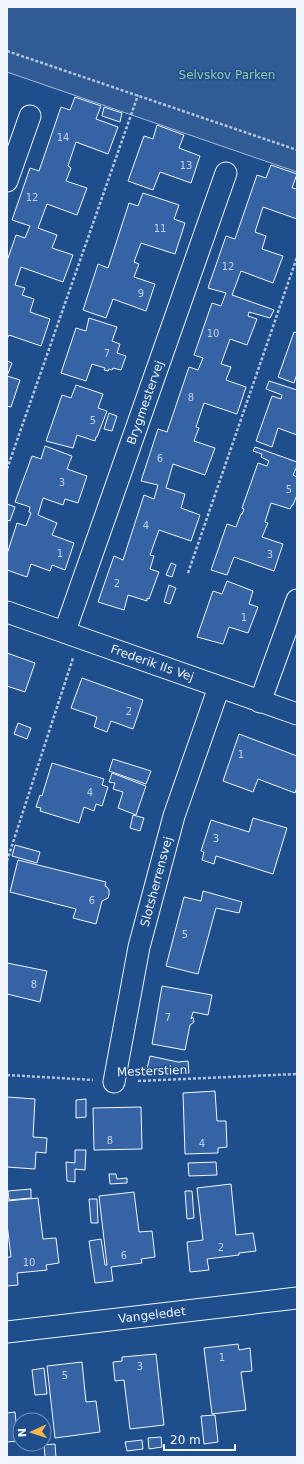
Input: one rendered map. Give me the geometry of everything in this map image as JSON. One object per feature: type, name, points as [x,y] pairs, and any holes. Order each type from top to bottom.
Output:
[{"type":"street","points":[[7,181],[30,116]]},
{"type":"street","name":"Brygmestervej","points":[[72,634],[226,173]]},
{"type":"street","points":[[260,702],[297,600]]},
{"type":"street","name":"Frederik IIs Vej","points":[[7,612],[297,714]]},
{"type":"street","name":"Slotsherrensvej","points":[[114,1082],[139,947],[174,816],[219,687]]},
{"type":"street","name":"Vangeledet","points":[[7,1332],[297,1298]]},
{"type":"path","points":[[7,51],[297,150]]},
{"type":"path","points":[[7,469],[138,95]]},
{"type":"path","points":[[188,573],[297,257]]},
{"type":"path","points":[[7,861],[72,634]]},
{"type":"path","name":"Mesterstien","points":[[7,1075],[114,1082],[297,1074]]},
{"type":"shaded area","name":"Selvskov Parken","points":[[7,7],[297,7],[297,172],[7,72]]},
{"type":"building","points":[[75,97],[101,106],[96,119],[118,127],[108,154],[76,142],[68,166],[71,168],[66,181],[87,188],[77,215],[47,204],[38,228],[57,235],[52,248],[73,255],[63,282],[21,267],[15,285],[25,288],[22,295],[34,299],[30,312],[50,319],[41,346],[9,335],[7,339],[7,261],[16,235],[25,238],[30,226],[12,220],[30,168],[39,171],[61,107],[70,110]]},
{"type":"building","points":[[104,107],[122,113],[120,122],[102,116]]},
{"type":"building","points":[[157,125],[184,135],[179,148],[200,156],[191,183],[160,172],[153,190],[128,181],[144,136],[153,139]]},
{"type":"building","points":[[271,165],[297,174],[292,188],[297,189],[297,219],[263,207],[255,232],[266,236],[262,249],[283,256],[273,283],[241,271],[232,295],[274,310],[270,318],[249,312],[248,316],[257,319],[247,345],[230,339],[221,364],[231,367],[226,380],[246,387],[237,414],[204,403],[196,427],[199,428],[194,441],[215,448],[205,475],[173,464],[166,488],[185,494],[181,508],[200,515],[191,541],[159,530],[150,555],[154,556],[150,569],[159,572],[149,599],[147,598],[147,601],[128,595],[124,610],[98,602],[114,556],[123,560],[144,495],[154,499],[158,485],[141,481],[158,429],[167,432],[189,367],[198,370],[203,358],[194,355],[212,303],[221,306],[226,293],[208,288],[226,236],[235,239],[257,175],[266,178]]},
{"type":"building","points":[[143,193],[179,205],[174,219],[185,223],[175,254],[141,243],[134,262],[139,264],[134,277],[155,284],[146,311],[113,299],[106,318],[83,310],[98,264],[108,268],[129,203],[138,206]]},
{"type":"building","points":[[89,318],[117,327],[112,341],[120,344],[117,353],[126,356],[121,370],[113,368],[112,370],[109,369],[108,371],[104,370],[105,368],[92,364],[86,381],[61,373],[76,328],[86,331]]},
{"type":"building","points":[[294,332],[297,333],[297,374],[294,383],[278,377]]},
{"type":"building","points":[[7,361],[12,363],[7,376]]},
{"type":"building","points":[[7,376],[20,380],[11,407],[7,406]]},
{"type":"building","points":[[269,381],[297,390],[297,435],[278,428],[272,447],[256,441],[272,396],[281,399],[282,395],[266,389]]},
{"type":"building","points":[[76,385],[103,394],[98,408],[107,411],[95,441],[77,435],[73,448],[46,441],[62,395],[71,398]]},
{"type":"building","points":[[109,413],[117,416],[112,431],[104,429]]},
{"type":"building","points":[[45,446],[72,456],[67,469],[87,476],[78,503],[65,499],[63,505],[43,498],[38,515],[57,523],[52,535],[74,543],[65,570],[52,565],[50,571],[31,564],[27,577],[7,570],[7,554],[17,523],[26,526],[31,513],[29,512],[30,507],[15,502],[32,456],[41,459]]},
{"type":"building","points":[[255,447],[297,462],[293,475],[297,477],[297,495],[290,509],[271,503],[265,522],[268,523],[262,537],[283,544],[274,571],[234,557],[227,575],[211,570],[227,524],[236,527],[242,514],[244,509],[242,508],[258,463],[267,466],[269,461],[261,457],[262,454],[253,451]]},
{"type":"building","points":[[7,504],[15,507],[10,521],[7,520]]},
{"type":"building","points":[[171,563],[176,565],[172,577],[166,575]]},
{"type":"building","points":[[227,581],[253,591],[249,604],[258,607],[248,633],[229,627],[223,644],[197,637],[213,591],[222,594]]},
{"type":"building","points":[[169,585],[176,588],[170,604],[164,602]]},
{"type":"building","points":[[7,653],[35,663],[25,692],[7,686]]},
{"type":"building","points":[[82,678],[143,700],[133,729],[111,721],[107,732],[94,727],[97,717],[71,708]]},
{"type":"building","points":[[18,723],[31,728],[27,739],[14,734]]},
{"type":"building","points":[[239,734],[297,756],[297,787],[295,793],[258,779],[253,792],[223,781]]},
{"type":"building","points":[[113,759],[151,771],[146,784],[109,771]]},
{"type":"building","points":[[52,763],[104,779],[102,785],[108,787],[102,806],[96,804],[94,811],[84,807],[79,823],[40,811],[41,808],[36,807],[40,795],[42,796]]},
{"type":"building","points":[[112,773],[146,786],[136,815],[118,808],[123,792],[113,789],[115,783],[109,782]]},
{"type":"building","points":[[133,815],[144,818],[140,831],[130,828]]},
{"type":"building","points":[[253,818],[287,828],[273,874],[216,856],[214,864],[202,860],[204,852],[201,851],[211,820],[249,832]]},
{"type":"building","points":[[15,845],[40,852],[37,863],[12,856]]},
{"type":"building","points":[[18,860],[106,882],[105,886],[109,890],[109,895],[108,898],[102,901],[96,924],[73,918],[76,909],[10,892]]},
{"type":"building","points":[[203,891],[242,902],[239,913],[216,908],[198,974],[166,966],[184,897],[201,901]]},
{"type":"building","points":[[7,963],[47,971],[40,1002],[7,994]]},
{"type":"building","points":[[162,986],[212,995],[208,1015],[193,1012],[191,1019],[193,1017],[194,1022],[190,1025],[185,1050],[152,1044]]},
{"type":"building","points":[[150,1056],[178,1062],[188,1061],[189,1073],[173,1073],[147,1069]]},
{"type":"building","points":[[215,1091],[217,1121],[226,1121],[227,1147],[218,1148],[218,1153],[185,1154],[183,1093]]},
{"type":"building","points":[[7,1097],[35,1099],[33,1137],[47,1138],[46,1153],[36,1152],[35,1169],[7,1167]]},
{"type":"building","points":[[86,1099],[86,1117],[76,1118],[76,1100]]},
{"type":"building","points":[[141,1107],[142,1149],[94,1150],[93,1108]]},
{"type":"building","points":[[75,1150],[86,1150],[85,1170],[75,1169],[75,1182],[67,1181],[66,1162],[75,1163]]},
{"type":"building","points":[[216,1162],[217,1175],[189,1176],[188,1163]]},
{"type":"building","points":[[109,1174],[116,1174],[117,1179],[127,1178],[127,1183],[110,1184]]},
{"type":"building","points":[[231,1184],[236,1235],[253,1233],[256,1251],[239,1253],[239,1255],[207,1259],[209,1270],[190,1272],[187,1242],[203,1240],[197,1188]]},
{"type":"building","points":[[31,1189],[31,1198],[9,1200],[8,1191]]},
{"type":"building","points":[[185,1191],[192,1191],[194,1218],[187,1219]]},
{"type":"building","points":[[134,1192],[139,1232],[152,1231],[155,1257],[141,1259],[142,1263],[111,1267],[113,1281],[95,1283],[89,1241],[101,1239],[105,1265],[107,1265],[99,1196]]},
{"type":"building","points":[[38,1198],[43,1239],[56,1238],[59,1263],[46,1265],[47,1270],[17,1273],[18,1285],[7,1286],[7,1257],[11,1257],[7,1224],[7,1201]]},
{"type":"building","points":[[89,1199],[97,1199],[98,1223],[91,1223]]},
{"type":"building","points":[[238,1344],[239,1350],[250,1348],[252,1371],[241,1372],[246,1410],[212,1414],[204,1348]]},
{"type":"building","points":[[156,1354],[164,1425],[130,1429],[124,1380],[115,1381],[113,1362],[122,1361],[122,1357]]},
{"type":"building","points":[[82,1362],[86,1402],[96,1401],[100,1432],[55,1438],[47,1366]]},
{"type":"building","points":[[44,1368],[47,1394],[35,1395],[32,1370]]},
{"type":"building","points":[[12,1412],[12,1442],[7,1442],[7,1413]]},
{"type":"building","points":[[215,1415],[218,1442],[204,1444],[201,1416]]},
{"type":"building","points":[[161,1437],[162,1447],[149,1449],[148,1438]]},
{"type":"building","points":[[142,1440],[143,1449],[127,1451],[125,1442]]},
{"type":"building","points":[[52,1444],[55,1444],[56,1457],[45,1457],[45,1452],[52,1452]]}]
